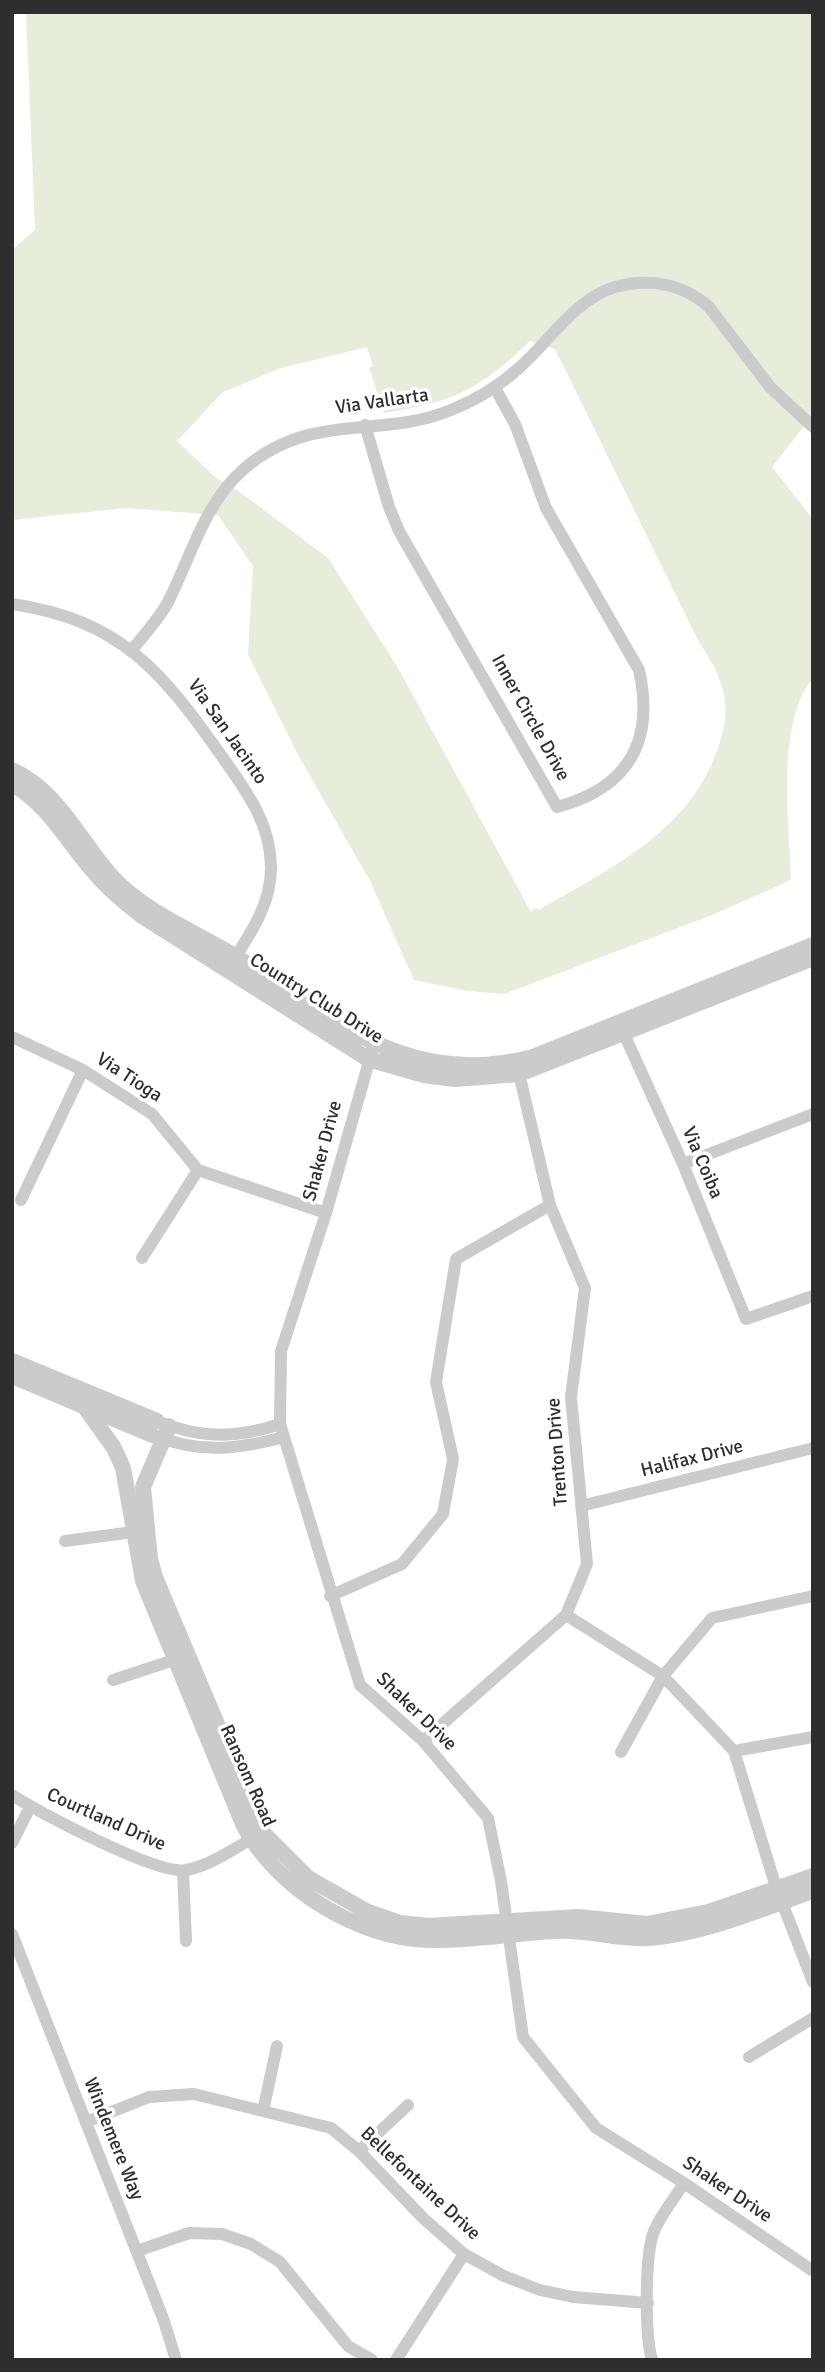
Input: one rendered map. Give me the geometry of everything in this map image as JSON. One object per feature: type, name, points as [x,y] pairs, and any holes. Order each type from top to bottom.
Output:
[{"type":"street","name":"Via Vallarta","points":[[131,651],[168,603],[215,501],[244,469],[258,458],[297,438],[321,430],[441,414],[495,388],[591,299],[618,287],[644,282],[662,283],[688,293],[709,307],[771,387],[813,427]]},
{"type":"street","name":"Inner Circle Drive","points":[[365,425],[399,531],[557,807],[578,801],[608,783],[630,761],[642,733],[646,700],[639,670],[546,508],[515,424],[495,388]]},
{"type":"street","name":"Via San Jacinto","points":[[12,604],[42,608],[79,620],[131,651],[161,675],[181,699],[260,814],[269,844],[271,869],[268,894],[259,919],[232,963]]},
{"type":"street","name":"Country Club Drive","points":[[12,770],[41,790],[61,810],[114,878],[130,892],[232,963],[371,1051],[424,1075],[455,1079],[518,1068],[813,958]]},
{"type":"street","name":"Country Club Drive","points":[[12,784],[38,804],[116,896],[142,916],[232,963]]},
{"type":"street","name":"Country Club Drive","points":[[621,1029],[813,945]]},
{"type":"street","name":"Via Coiba","points":[[621,1029],[683,1164],[746,1319],[813,1296]]},
{"type":"street","name":"Via Tioga","points":[[12,1037],[83,1070],[152,1114],[198,1170]]},
{"type":"street","name":"Shaker Drive","points":[[371,1051],[326,1213],[281,1351],[282,1430],[330,1595],[360,1685],[423,1741],[488,1818],[501,1881],[523,2037],[597,2128],[684,2183],[813,2272]]},
{"type":"street","name":"Trenton Drive","points":[[423,1741],[566,1615],[587,1563],[571,1397],[585,1289],[550,1205],[518,1068]]},
{"type":"street","points":[[21,1200],[83,1070]]},
{"type":"street","points":[[683,1164],[813,1114]]},
{"type":"street","points":[[142,1258],[198,1170],[326,1213]]},
{"type":"street","points":[[330,1595],[402,1564],[443,1514],[453,1459],[436,1382],[456,1259],[550,1205]]},
{"type":"street","points":[[12,1361],[192,1448],[229,1449],[282,1430]]},
{"type":"street","points":[[12,1376],[84,1406],[153,1427]]},
{"type":"street","name":"Ransom Road","points":[[84,1406],[114,1448],[182,1657],[257,1836],[308,1878],[376,1916],[428,1926],[507,1927],[578,1917],[628,1924],[678,1920],[779,1895],[813,1891]]},
{"type":"street","points":[[114,1448],[153,1427]]},
{"type":"street","name":"Ransom Road","points":[[141,1532],[145,1476],[153,1427]]},
{"type":"street","name":"Halifax Drive","points":[[582,1506],[813,1448]]},
{"type":"street","points":[[65,1541],[141,1532]]},
{"type":"street","points":[[621,1752],[663,1676],[712,1618],[813,1596]]},
{"type":"street","points":[[566,1615],[663,1676],[734,1751],[779,1895],[813,1982]]},
{"type":"street","points":[[113,1680],[182,1657]]},
{"type":"street","points":[[734,1751],[813,1737]]},
{"type":"street","name":"Courtland Drive","points":[[12,1795],[30,1807],[137,1858],[183,1871],[220,1857],[257,1836]]},
{"type":"street","points":[[12,1843],[30,1807]]},
{"type":"street","points":[[183,1871],[186,1941]]},
{"type":"street","name":"Ransom Road","points":[[779,1895],[813,1876]]},
{"type":"street","name":"Windemere Way","points":[[12,1934],[137,2251],[176,2360]]},
{"type":"street","points":[[749,2057],[813,2018]]},
{"type":"street","points":[[263,2111],[277,2046]]},
{"type":"street","name":"Bellefontaine Drive","points":[[86,2122],[149,2097],[194,2094],[331,2128],[359,2151],[424,2219],[464,2254],[504,2276],[540,2290],[573,2297],[648,2302]]},
{"type":"street","points":[[359,2151],[408,2105]]},
{"type":"street","points":[[652,2360],[647,2342],[654,2231],[684,2183]]},
{"type":"street","points":[[137,2251],[189,2233],[222,2234],[251,2244],[280,2262],[348,2346],[372,2360]]},
{"type":"street","points":[[396,2360],[464,2254]]},
{"type":"green space","points":[[26,12],[813,12],[813,415],[772,467],[813,519],[813,678],[801,697],[793,721],[787,775],[791,880],[712,915],[504,994],[468,991],[414,980],[370,881],[297,753],[248,655],[253,566],[218,515],[126,508],[12,520],[12,250],[35,230]],"holes":[[[530,341],[555,349],[699,642],[709,657],[722,686],[725,713],[724,728],[713,761],[699,788],[681,811],[639,849],[539,910],[535,908],[531,912],[398,668],[328,558],[240,492],[215,477],[177,441],[223,392],[281,368],[367,347],[373,366],[369,368],[384,413],[428,404],[464,391],[496,371]]]}]
